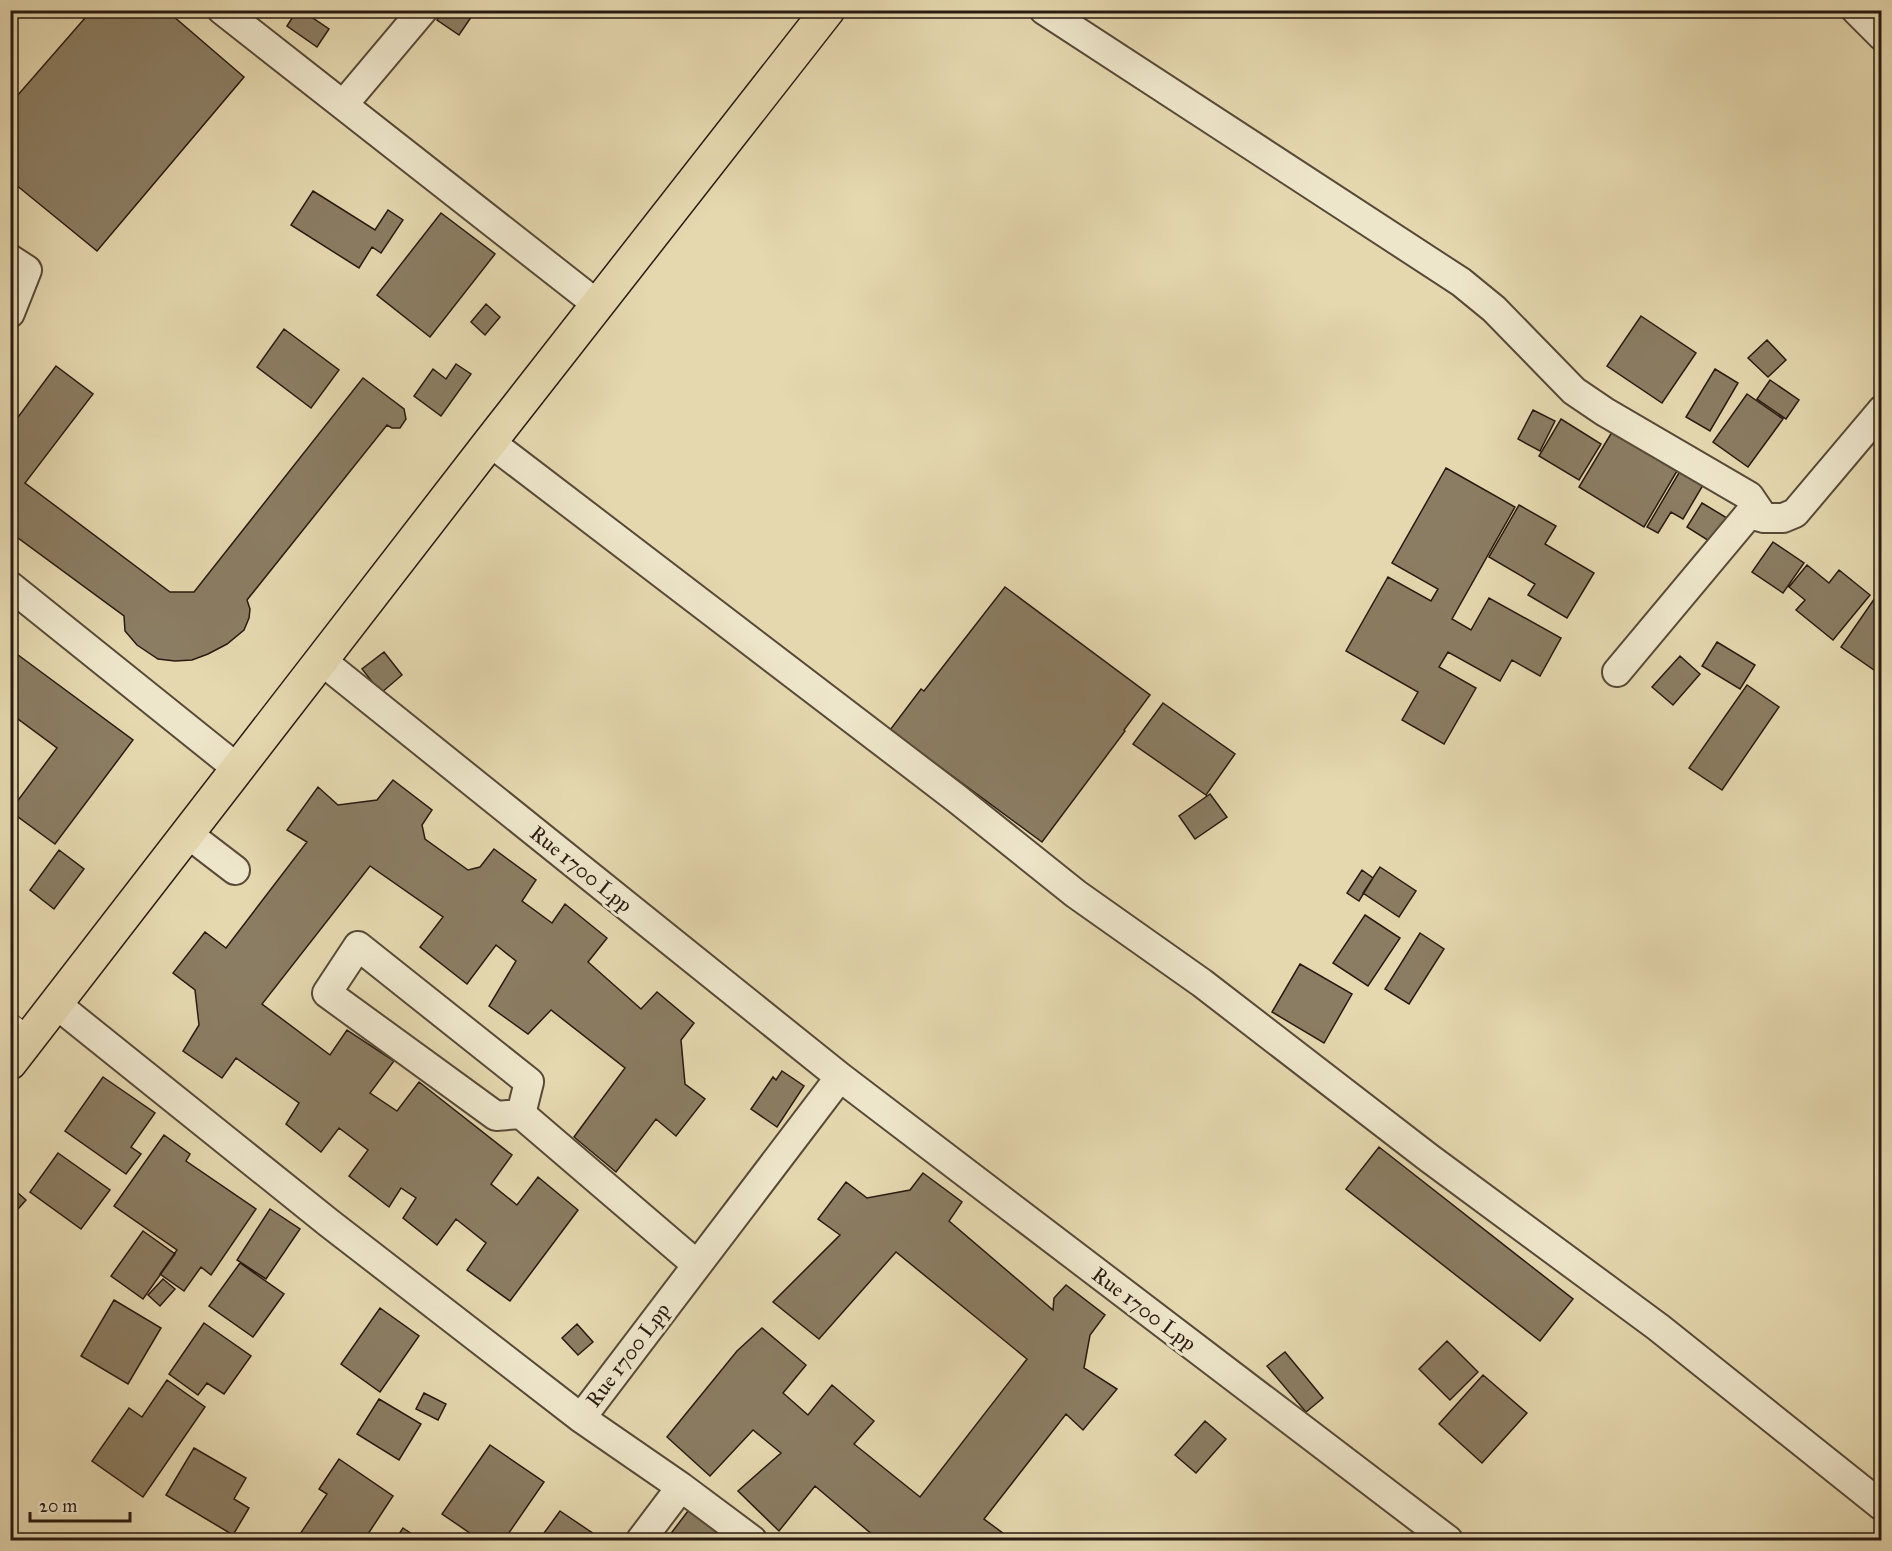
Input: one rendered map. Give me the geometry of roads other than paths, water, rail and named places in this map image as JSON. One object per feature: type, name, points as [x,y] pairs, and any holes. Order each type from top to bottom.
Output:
[{"type":"main road","points":[[10,1063],[21,1028],[56,1004],[490,442],[828,10]]},
{"type":"street","points":[[222,10],[598,305]]},
{"type":"street","points":[[343,105],[423,10]]},
{"type":"street","points":[[1044,10],[1461,282],[1494,309],[1574,392],[1749,496],[1764,518]]},
{"type":"street","points":[[1856,10],[1881,36]]},
{"type":"street","points":[[10,259],[27,270],[10,313]]},
{"type":"street","points":[[1617,672],[1749,514],[1764,518],[1783,518],[1795,513],[1881,410]]},
{"type":"street","points":[[490,442],[956,798],[1076,894],[1202,983],[1428,1158],[1658,1327],[1881,1506]]},
{"type":"street","points":[[10,586],[238,769]]},
{"type":"street","name":"Rue 1700 Lpp","points":[[322,661],[840,1077],[1448,1540]]},
{"type":"street","points":[[188,834],[235,870]]},
{"type":"street","points":[[521,1114],[529,1082],[358,946],[327,993],[496,1116],[521,1114],[696,1264]]},
{"type":"street","points":[[56,1004],[338,1230],[581,1418],[681,1487],[752,1540]]},
{"type":"street","name":"Rue 1700 Lpp","points":[[581,1418],[840,1077]]},
{"type":"street","points":[[641,1540],[681,1487]]}]
